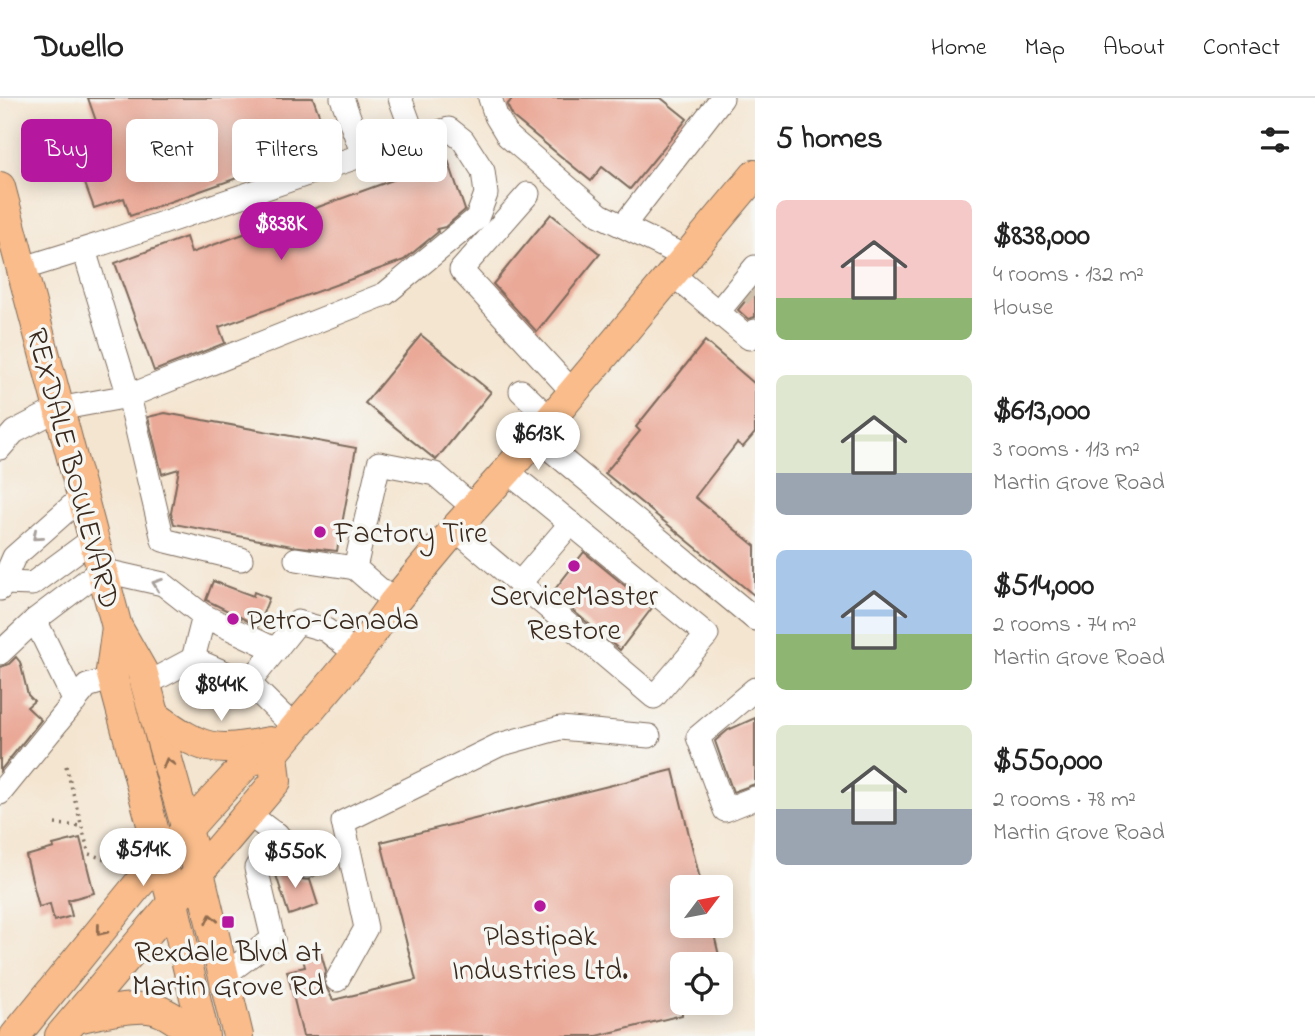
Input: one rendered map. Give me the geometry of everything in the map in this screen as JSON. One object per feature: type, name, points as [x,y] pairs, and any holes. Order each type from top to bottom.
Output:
[{"type":"main road","points":[[15,1036],[187,829],[249,761],[284,740],[357,654],[394,602],[464,518],[507,471],[755,175]]},
{"type":"main road","name":"REXDALE BOULEVARD","points":[[0,187],[6,237],[22,269],[117,627],[142,671],[146,684],[200,872],[238,1036]]},
{"type":"main road","name":"REXDALE BOULEVARD","points":[[117,627],[111,671],[173,903],[204,1036]]},
{"type":"main road","points":[[155,716],[181,736],[207,748],[237,749],[284,740]]},
{"type":"main road","points":[[68,1027],[276,781],[284,740]]},
{"type":"main road","points":[[68,1027],[122,1010],[154,1009],[183,1024],[197,1036]]},
{"type":"street","points":[[342,98],[356,136]]},
{"type":"street","points":[[400,98],[408,119]]},
{"type":"street","points":[[490,98],[496,116],[509,136],[600,215],[623,226],[679,265],[718,312],[754,340]]},
{"type":"street","points":[[623,226],[722,98]]},
{"type":"street","points":[[0,448],[14,432],[58,409],[129,396],[385,294],[477,218],[486,194],[483,171],[463,140],[447,130]]},
{"type":"street","points":[[22,269],[356,157]]},
{"type":"street","points":[[528,194],[461,270],[572,391]]},
{"type":"street","points":[[84,250],[129,396],[163,540],[241,559]]},
{"type":"street","points":[[718,312],[744,287],[755,267]]},
{"type":"street","points":[[521,391],[542,427],[755,619]]},
{"type":"street","points":[[355,568],[379,463],[435,474],[464,518],[519,584],[654,697],[707,635],[507,471]]},
{"type":"street","points":[[82,497],[14,557],[2,586],[32,584],[93,539]]},
{"type":"street","points":[[519,584],[570,523]]},
{"type":"street","points":[[296,559],[355,568],[394,602]]},
{"type":"street","points":[[0,653],[35,620],[102,570],[163,584],[204,617],[276,650]]},
{"type":"street","points":[[146,684],[193,659],[204,617]]},
{"type":"street","points":[[35,620],[75,702]]},
{"type":"street","points":[[249,684],[298,622],[326,630],[357,654]]},
{"type":"street","points":[[193,659],[249,684],[284,740]]},
{"type":"street","points":[[0,793],[87,687],[113,678]]},
{"type":"street","points":[[755,689],[698,737],[725,810],[755,797]]},
{"type":"street","points":[[337,981],[366,928],[343,822],[499,745],[560,728],[649,736]]},
{"type":"street","points":[[248,813],[298,852],[307,867]]},
{"type":"street","points":[[223,976],[273,939],[256,868],[277,834]]},
{"type":"path","points":[[66,766],[89,854],[128,866]]},
{"type":"path","points":[[55,824],[82,826]]},
{"type":"building","points":[[88,98],[313,98],[321,119],[232,119],[232,180],[130,216],[124,198],[94,208],[84,182],[112,182],[112,119],[95,119]]},
{"type":"building","points":[[513,98],[661,98],[687,119],[630,189],[602,167],[591,181],[513,117],[507,105]]},
{"type":"building","points":[[447,160],[465,210],[445,227],[437,229],[438,232],[404,260],[219,327],[225,343],[154,371],[115,263],[186,237],[191,253],[387,182],[447,182]]},
{"type":"building","points":[[551,214],[600,254],[537,332],[493,284]]},
{"type":"building","points":[[755,289],[755,317],[748,319],[738,310]]},
{"type":"building","points":[[421,335],[491,392],[436,460],[365,403]]},
{"type":"building","points":[[705,341],[755,384],[755,433],[743,447],[737,443],[695,497],[755,546],[755,596],[605,473],[640,431],[636,427]]},
{"type":"building","points":[[165,413],[356,448],[337,551],[292,546],[174,524],[171,513],[179,469],[162,474],[148,417]]},
{"type":"building","points":[[584,552],[652,608],[620,650],[552,593]]},
{"type":"building","points":[[213,581],[253,596],[254,592],[269,598],[258,626],[206,600]]},
{"type":"building","points":[[16,657],[20,662],[28,695],[34,701],[27,707],[41,720],[0,771],[0,667],[9,664]]},
{"type":"building","points":[[755,718],[755,784],[733,792],[715,741],[728,730]]},
{"type":"building","name":"Plastipak Industries Ltd.","points":[[673,770],[699,875],[670,875],[670,938],[715,938],[718,952],[670,952],[670,1015],[682,1015],[597,1036],[303,1036],[287,971],[305,967],[302,954],[320,950],[326,971],[323,981],[333,1000],[416,980],[381,842]]},
{"type":"building","points":[[80,838],[94,893],[68,900],[72,916],[54,921],[50,904],[39,907],[26,856]]},
{"type":"building","points":[[284,861],[300,879],[310,880],[318,905],[289,915],[275,872]]},
{"type":"tunnel","points":[[747,289],[755,295]]},
{"type":"place","name":"Factory Tire","points":[[320,532]]},
{"type":"place","name":"ServiceMaster Restore","points":[[574,566]]},
{"type":"place","name":"Petro-Canada","points":[[233,619]]},
{"type":"place","name":"Plastipak Industries Ltd.","points":[[540,906]]},
{"type":"place","name":"Rexdale Blvd at Martin Grove Rd","points":[[228,922]]}]
